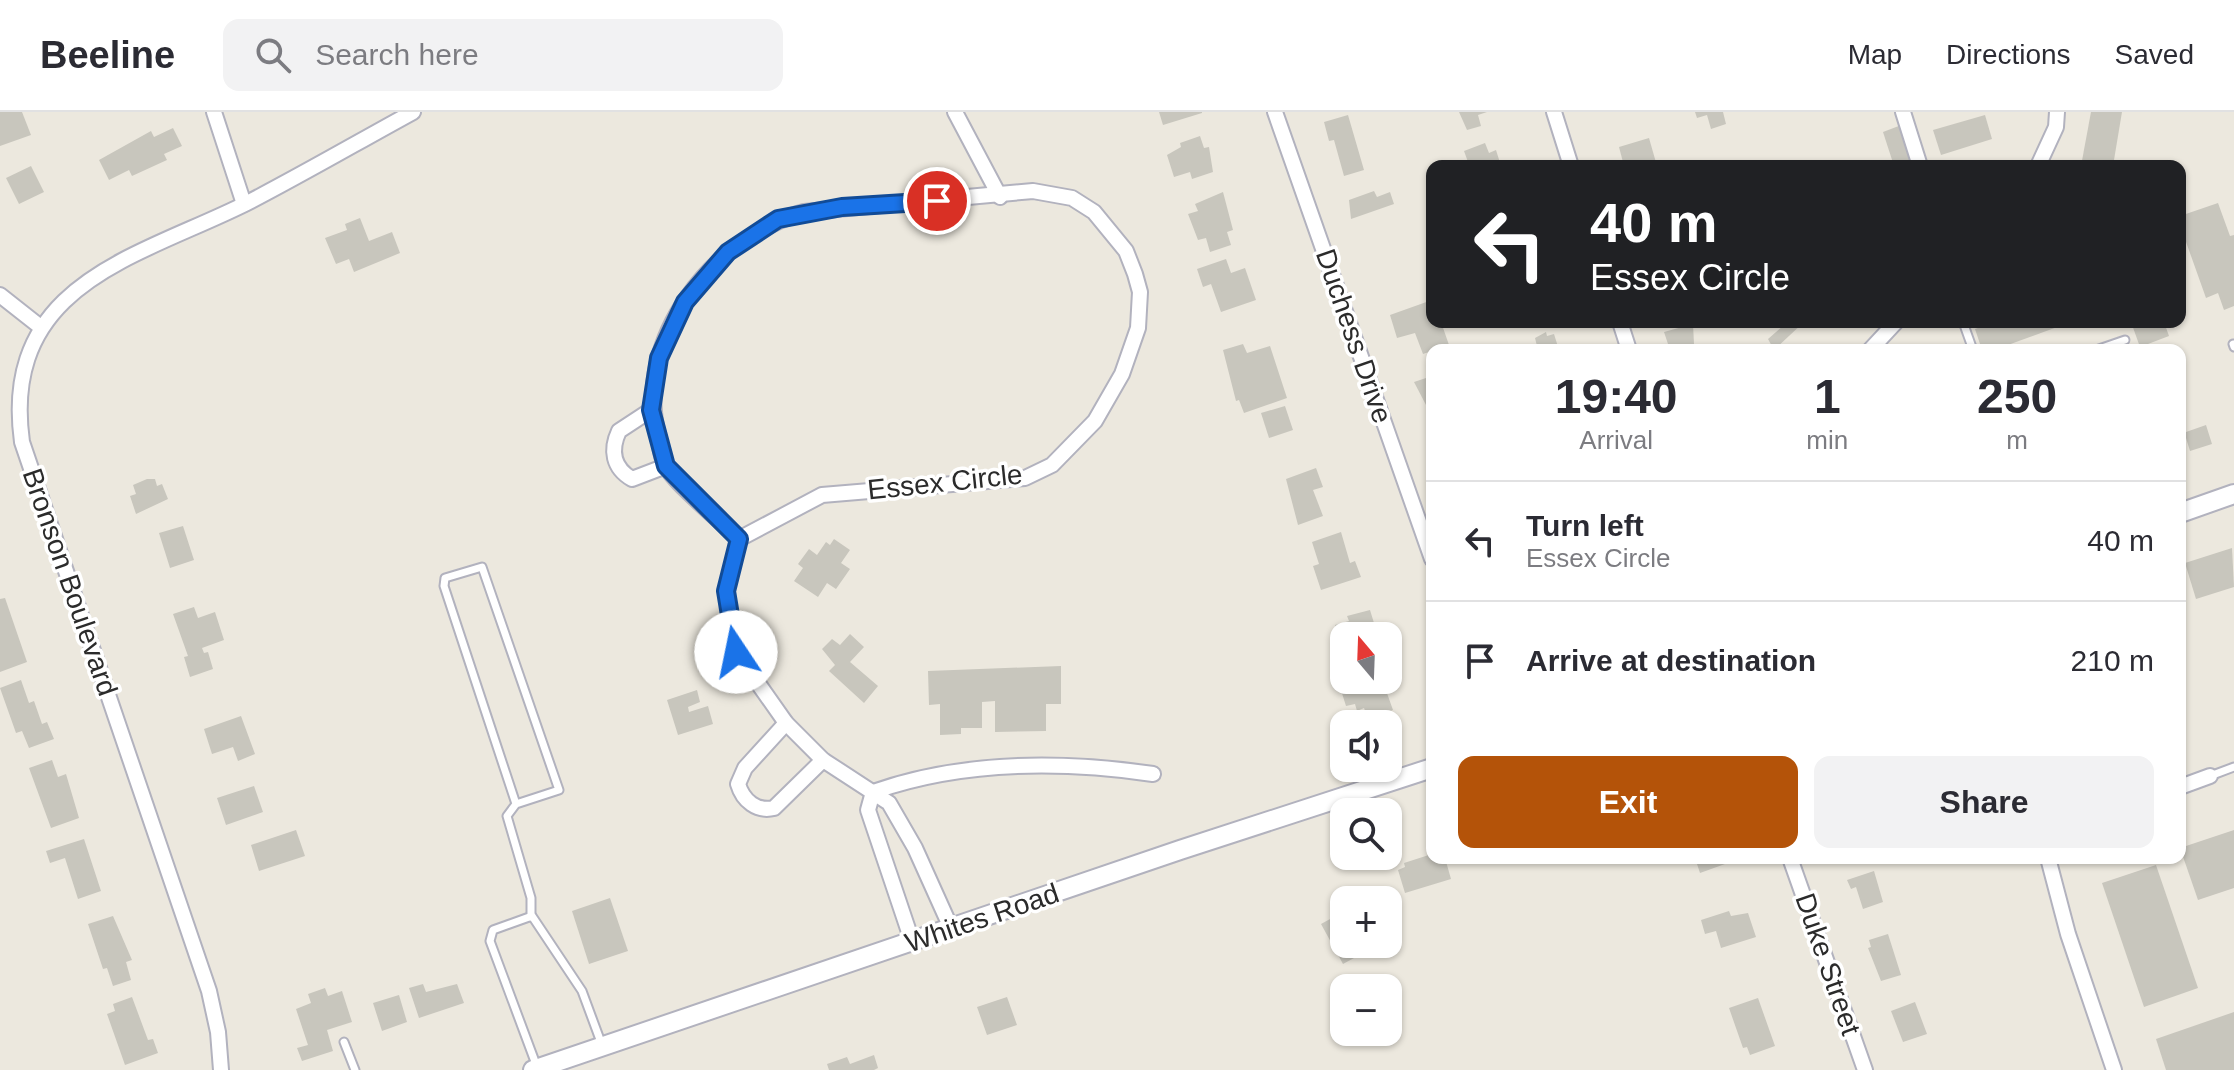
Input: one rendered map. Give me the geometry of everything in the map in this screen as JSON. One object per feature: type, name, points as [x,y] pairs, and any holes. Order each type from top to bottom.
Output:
[{"type":"street","points":[[214,112],[244,204]]},
{"type":"street","name":"Bronson Boulevard","points":[[221,1070],[218,1032],[209,991],[22,442],[16,416],[18,375],[23,355],[38,325],[94,272],[164,237],[244,204],[413,112]]},
{"type":"street","points":[[955,112],[1000,197]]},
{"type":"street","name":"Duchess Drive","points":[[1275,112],[1426,542]]},
{"type":"street","points":[[1554,112],[1569,160]]},
{"type":"street","points":[[1903,112],[1918,160]]},
{"type":"street","points":[[2041,160],[2056,127],[2057,112]]},
{"type":"street","name":"Essex Circle","points":[[666,466],[651,410],[659,358],[685,302],[711,268],[754,233],[778,219],[804,212],[1000,197],[1033,191],[1072,198],[1107,223],[1126,251],[1140,292],[1138,328],[1122,374],[1095,421],[1052,465],[1025,478],[822,495],[739,539]]},
{"type":"street","points":[[0,295],[38,325]]},
{"type":"street","points":[[1876,344],[1890,328]]},
{"type":"street","points":[[651,410],[619,431],[613,451],[622,473],[632,479],[666,466],[739,539],[726,591],[730,632],[736,652],[786,723],[823,760],[889,803],[915,848],[951,928]]},
{"type":"street","points":[[2186,511],[2234,494]]},
{"type":"street","points":[[786,723],[741,773],[738,784],[745,799],[761,809],[774,808],[823,760]]},
{"type":"street","points":[[873,792],[903,781],[970,770],[1072,766],[1153,774]]},
{"type":"street","name":"Whites Road","points":[[536,1069],[1426,770]]},
{"type":"street","points":[[2186,785],[2210,776]]},
{"type":"street","points":[[873,792],[868,810],[912,941]]},
{"type":"street","name":"Duke Street","points":[[1792,864],[1865,1070]]},
{"type":"street","points":[[2050,864],[2073,949],[2114,1070]]},
{"type":"lane","points":[[2113,344],[2125,340]]},
{"type":"lane","points":[[516,804],[444,586],[445,578],[482,567],[487,573],[559,790],[516,804],[507,816],[531,898],[531,917],[582,991],[602,1047]]},
{"type":"lane","points":[[2210,776],[2234,767]]},
{"type":"lane","points":[[531,917],[493,930],[489,935],[536,1069]]},
{"type":"lane","points":[[344,1042],[355,1070]]},
{"type":"building","points":[[0,112],[22,112],[31,135],[0,146]]},
{"type":"building","points":[[1159,112],[1202,112],[1202,113],[1163,125]]},
{"type":"building","points":[[1459,112],[1487,112],[1478,115],[1481,126],[1467,130]]},
{"type":"building","points":[[1695,112],[1723,112],[1726,124],[1711,129],[1707,115],[1697,118]]},
{"type":"building","points":[[2091,112],[2122,112],[2114,160],[2082,160]]},
{"type":"building","points":[[1348,115],[1364,170],[1344,176],[1334,140],[1329,141],[1324,122]]},
{"type":"building","points":[[1985,115],[1992,139],[1941,155],[1933,130]]},
{"type":"building","points":[[1904,124],[1916,160],[1892,160],[1883,132]]},
{"type":"building","points":[[173,128],[182,146],[164,154],[167,160],[132,176],[129,170],[109,180],[99,160],[151,131],[154,137]]},
{"type":"building","points":[[1200,136],[1204,148],[1209,147],[1213,172],[1192,179],[1190,172],[1174,177],[1167,155],[1181,147],[1180,143]]},
{"type":"building","points":[[1649,138],[1655,160],[1622,160],[1619,147]]},
{"type":"building","points":[[1485,143],[1489,153],[1496,150],[1499,160],[1467,160],[1464,151]]},
{"type":"building","points":[[31,166],[44,192],[19,204],[6,178]]},
{"type":"building","points":[[1374,191],[1377,197],[1390,192],[1394,204],[1351,219],[1349,200]]},
{"type":"building","points":[[1223,192],[1233,230],[1227,232],[1231,245],[1210,252],[1206,238],[1198,240],[1188,214],[1198,211],[1195,204]]},
{"type":"building","points":[[2218,203],[2230,236],[2234,235],[2234,306],[2224,310],[2218,293],[2206,298],[2186,242],[2186,214]]},
{"type":"building","points":[[360,218],[369,241],[392,232],[400,253],[354,272],[349,259],[336,264],[325,238],[347,230],[345,224]]},
{"type":"building","points":[[1226,259],[1231,273],[1245,268],[1256,300],[1221,312],[1211,284],[1203,287],[1197,269]]},
{"type":"building","points":[[1426,302],[1426,328],[1443,328],[1449,344],[1426,344],[1426,353],[1423,354],[1415,333],[1397,338],[1390,315]]},
{"type":"building","points":[[1693,328],[1694,344],[1668,344],[1664,332]]},
{"type":"building","points":[[1781,328],[1798,328],[1780,344],[1771,344],[1768,339]]},
{"type":"building","points":[[2054,328],[2010,344],[1980,344],[1975,329]]},
{"type":"building","points":[[2133,328],[2166,328],[2169,336],[2139,344]]},
{"type":"building","points":[[1546,332],[1547,336],[1554,334],[1557,344],[1536,344],[1535,338]]},
{"type":"building","points":[[1243,344],[1247,353],[1270,346],[1287,398],[1244,413],[1239,400],[1236,401],[1223,350]]},
{"type":"building","points":[[1426,378],[1426,405],[1414,382]]},
{"type":"building","points":[[1285,406],[1293,430],[1269,438],[1261,413]]},
{"type":"building","points":[[2206,425],[2212,444],[2190,451],[2186,432]]},
{"type":"building","points":[[1316,468],[1323,487],[1313,490],[1323,516],[1298,525],[1286,479]]},
{"type":"building","points":[[155,479],[157,486],[162,484],[168,499],[136,514],[130,496],[136,494],[133,485]]},
{"type":"building","points":[[183,526],[194,560],[170,568],[159,533]]},
{"type":"building","points":[[1341,532],[1350,563],[1355,561],[1361,577],[1321,590],[1313,566],[1319,564],[1312,542]]},
{"type":"building","points":[[834,539],[850,550],[841,563],[850,569],[836,589],[827,583],[818,597],[794,581],[803,568],[798,564],[809,549],[817,555],[826,542],[830,545]]},
{"type":"building","points":[[2232,548],[2234,587],[2196,599],[2186,563]]},
{"type":"building","points":[[5,598],[27,662],[0,672],[0,599]]},
{"type":"building","points":[[194,607],[198,618],[215,612],[224,640],[202,648],[204,653],[208,652],[213,669],[190,677],[184,657],[188,656],[173,614]]},
{"type":"building","points":[[1370,610],[1374,622],[1346,622],[1349,621],[1347,616]]},
{"type":"building","points":[[850,634],[864,647],[850,662],[878,686],[864,703],[829,671],[835,665],[822,649],[832,639],[840,645]]},
{"type":"building","points":[[1061,666],[1061,704],[1046,704],[1046,731],[995,732],[995,701],[982,702],[982,728],[961,728],[961,734],[940,735],[940,704],[929,705],[928,671]]},
{"type":"building","points":[[21,680],[29,703],[34,701],[42,724],[47,722],[54,739],[29,748],[22,731],[16,733],[0,688]]},
{"type":"building","points":[[697,690],[700,702],[688,707],[689,712],[708,706],[713,724],[678,735],[667,700]]},
{"type":"building","points":[[1342,694],[1387,694],[1393,710],[1357,710],[1355,704],[1346,706]]},
{"type":"building","points":[[241,716],[255,754],[238,761],[233,747],[212,754],[204,729]]},
{"type":"building","points":[[52,760],[58,777],[66,774],[79,818],[51,828],[29,768]]},
{"type":"building","points":[[254,786],[263,812],[226,825],[217,798]]},
{"type":"building","points":[[296,830],[305,856],[259,871],[251,845]]},
{"type":"building","points":[[2234,830],[2234,888],[2198,900],[2186,864],[2186,846]]},
{"type":"building","points":[[84,839],[101,891],[78,899],[65,858],[50,863],[46,851]]},
{"type":"building","points":[[1426,856],[1426,864],[1447,864],[1451,879],[1405,893],[1398,870],[1405,867],[1404,863]]},
{"type":"building","points":[[1697,864],[1725,864],[1700,873]]},
{"type":"building","points":[[2156,865],[2198,988],[2144,1007],[2102,883]]},
{"type":"building","points":[[1874,871],[1883,902],[1863,909],[1856,887],[1851,889],[1847,880]]},
{"type":"building","points":[[610,898],[628,951],[589,964],[572,911]]},
{"type":"building","points":[[1729,911],[1731,916],[1748,913],[1756,937],[1721,948],[1716,931],[1705,934],[1701,920]]},
{"type":"building","points":[[113,916],[132,960],[126,962],[131,980],[113,986],[107,968],[103,969],[88,924]]},
{"type":"building","points":[[1330,919],[1330,940],[1321,924]]},
{"type":"building","points":[[1888,934],[1901,975],[1881,981],[1868,948],[1871,947],[1869,940]]},
{"type":"building","points":[[1340,958],[1354,958],[1343,964]]},
{"type":"building","points":[[423,984],[426,992],[457,984],[464,1003],[419,1018],[409,988]]},
{"type":"building","points":[[325,988],[328,996],[342,991],[352,1022],[327,1030],[333,1051],[302,1061],[297,1048],[308,1045],[296,1009],[311,1003],[308,994]]},
{"type":"building","points":[[399,995],[407,1022],[382,1031],[373,1003]]},
{"type":"building","points":[[132,997],[148,1040],[153,1039],[158,1053],[125,1065],[107,1014],[115,1011],[113,1004]]},
{"type":"building","points":[[1007,997],[1017,1025],[987,1035],[977,1007]]},
{"type":"building","points":[[1758,998],[1775,1046],[1750,1055],[1747,1047],[1743,1048],[1729,1008]]},
{"type":"building","points":[[1915,1002],[1927,1034],[1903,1042],[1891,1011]]},
{"type":"building","points":[[2234,1012],[2234,1070],[2166,1070],[2156,1039]]},
{"type":"building","points":[[874,1055],[878,1068],[874,1070],[829,1070],[827,1064],[847,1057],[850,1064]]},
{"type":"route","points":[[736,652],[730,632],[726,591],[739,539],[666,466],[651,410],[659,358],[675,321],[685,302],[711,268],[728,252],[778,219],[842,207],[937,201]]}]
